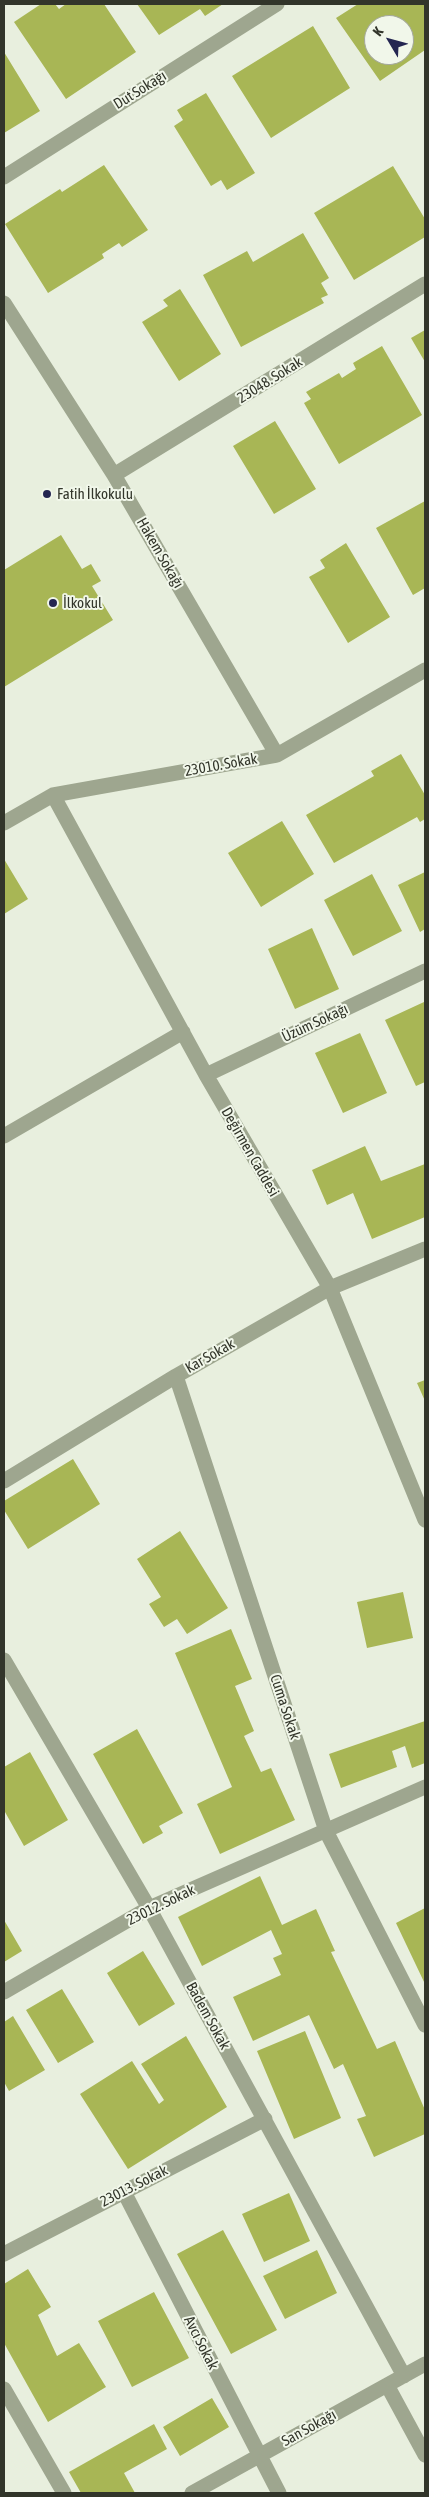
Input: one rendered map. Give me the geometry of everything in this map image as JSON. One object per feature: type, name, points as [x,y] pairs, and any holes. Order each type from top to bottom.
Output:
[{"type":"street","name":"Dut Sokağı","points":[[4,177],[277,4]]},
{"type":"street","name":"23048. Sokak","points":[[114,475],[425,284]]},
{"type":"street","name":"Hakem Sokağı","points":[[4,304],[114,475],[277,755]]},
{"type":"street","name":"23010. Sokak","points":[[4,822],[53,795],[277,755],[425,670]]},
{"type":"street","name":"Değirmen Caddesi","points":[[53,795],[206,1076],[330,1288],[419,1482],[425,1520]]},
{"type":"street","name":"Üzüm Sokağı","points":[[206,1076],[425,971]]},
{"type":"street","points":[[4,1136],[183,1032]]},
{"type":"street","name":"Kar Sokak","points":[[4,1481],[176,1376],[330,1288],[425,1249]]},
{"type":"street","name":"Cuma Sokak","points":[[176,1376],[326,1831],[425,2025]]},
{"type":"street","name":"Badem Sokak","points":[[4,1660],[149,1908],[404,2376]]},
{"type":"street","name":"23012. Sokak","points":[[4,1992],[149,1908],[425,1787]]},
{"type":"street","name":"23013. Sokak","points":[[4,2254],[265,2118]]},
{"type":"street","name":"Avcı Sokak","points":[[124,2192],[279,2493]]},
{"type":"street","name":"San Sokağı","points":[[192,2493],[425,2364]]},
{"type":"street","points":[[387,2385],[425,2455]]},
{"type":"street","points":[[4,2389],[64,2493]]},
{"type":"building","points":[[41,4],[55,4],[59,9],[66,4],[104,4],[136,52],[66,99],[14,22]]},
{"type":"building","points":[[137,4],[223,4],[205,16],[200,9],[159,35]]},
{"type":"building","points":[[358,4],[425,4],[425,50],[414,58],[414,15],[364,15],[364,58],[336,18]]},
{"type":"building","points":[[313,26],[350,88],[271,138],[232,76]]},
{"type":"building","points":[[4,52],[40,111],[4,133]]},
{"type":"building","points":[[369,65],[403,65],[380,81]]},
{"type":"building","points":[[206,93],[255,173],[227,190],[221,180],[211,186],[174,126],[183,120],[177,110]]},
{"type":"building","points":[[104,165],[148,230],[122,247],[119,243],[102,254],[104,258],[48,293],[5,224],[60,189],[62,192]]},
{"type":"building","points":[[393,166],[425,219],[425,237],[354,280],[314,213]]},
{"type":"building","points":[[303,233],[329,278],[321,283],[328,295],[321,298],[324,303],[241,347],[203,275],[247,251],[253,262]]},
{"type":"building","points":[[180,289],[221,354],[179,381],[142,322],[168,306],[163,300]]},
{"type":"building","points":[[425,330],[425,362],[411,338]]},
{"type":"building","points":[[382,346],[422,415],[339,464],[304,403],[311,399],[306,392],[339,373],[342,378],[356,369],[353,363]]},
{"type":"building","points":[[275,421],[316,489],[274,514],[233,446]]},
{"type":"building","points":[[425,501],[425,588],[413,595],[376,528]]},
{"type":"building","name":"İlkokul","points":[[61,535],[82,569],[91,564],[101,581],[92,586],[113,620],[4,687],[4,570]]},
{"type":"building","points":[[346,543],[390,617],[348,643],[309,577],[325,568],[320,560]]},
{"type":"building","points":[[401,754],[425,795],[425,819],[420,822],[417,817],[334,863],[306,815],[374,776],[371,771]]},
{"type":"building","points":[[282,821],[314,874],[261,907],[228,853]]},
{"type":"building","points":[[4,859],[28,899],[4,914]]},
{"type":"building","points":[[425,872],[425,929],[420,932],[398,885]]},
{"type":"building","points":[[372,874],[402,931],[353,956],[324,900]]},
{"type":"building","points":[[312,928],[339,989],[295,1009],[268,949]]},
{"type":"building","points":[[424,1002],[425,1082],[416,1086],[385,1020]]},
{"type":"building","points":[[360,1033],[387,1093],[343,1113],[315,1053]]},
{"type":"building","points":[[365,1146],[381,1181],[425,1164],[425,1217],[372,1239],[353,1193],[327,1205],[312,1170]]},
{"type":"building","points":[[425,1380],[425,1401],[417,1383]]},
{"type":"building","points":[[73,1459],[100,1504],[28,1549],[4,1510],[4,1501]]},
{"type":"building","points":[[180,1531],[228,1608],[187,1634],[177,1619],[164,1627],[149,1604],[161,1597],[137,1559]]},
{"type":"building","points":[[403,1592],[413,1638],[367,1648],[357,1602]]},
{"type":"building","points":[[231,1629],[252,1679],[235,1686],[254,1731],[244,1736],[261,1772],[271,1768],[295,1820],[220,1854],[197,1804],[232,1787],[175,1653]]},
{"type":"building","points":[[425,1721],[425,1763],[412,1768],[405,1746],[392,1751],[397,1767],[341,1788],[329,1754]]},
{"type":"building","points":[[137,1729],[183,1813],[159,1826],[163,1833],[143,1844],[93,1754]]},
{"type":"building","points":[[30,1752],[68,1820],[24,1846],[4,1813],[4,1767]]},
{"type":"building","points":[[260,1876],[282,1925],[316,1909],[335,1951],[331,1952],[377,2049],[395,2041],[425,2110],[425,2134],[374,2157],[357,2119],[366,2116],[343,2064],[334,2069],[309,2015],[253,2041],[233,1997],[281,1975],[273,1958],[282,1954],[271,1930],[202,1966],[178,1917]]},
{"type":"building","points":[[425,1908],[425,1984],[396,1923]]},
{"type":"building","points":[[4,1920],[22,1951],[4,1962]]},
{"type":"building","points":[[143,1951],[175,2004],[139,2026],[107,1973]]},
{"type":"building","points":[[62,1989],[94,2042],[58,2063],[26,2010]]},
{"type":"building","points":[[13,2016],[45,2070],[9,2091],[4,2082],[4,2022]]},
{"type":"building","points":[[305,2031],[341,2118],[294,2139],[257,2051]]},
{"type":"building","points":[[186,2036],[227,2107],[128,2169],[80,2094],[132,2061],[159,2104],[164,2100],[141,2064]]},
{"type":"building","points":[[289,2193],[310,2241],[264,2262],[242,2214]]},
{"type":"building","points":[[223,2230],[277,2330],[231,2354],[177,2254]]},
{"type":"building","points":[[317,2250],[337,2293],[285,2319],[263,2276]]},
{"type":"building","points":[[28,2269],[51,2307],[38,2315],[57,2356],[79,2343],[106,2387],[48,2422],[4,2343],[4,2284]]},
{"type":"building","points":[[154,2292],[189,2358],[132,2387],[98,2321]]},
{"type":"building","points":[[212,2398],[229,2427],[180,2456],[163,2427]]},
{"type":"building","points":[[154,2424],[167,2449],[124,2473],[135,2493],[81,2493],[69,2472]]},
{"type":"place","name":"Fatih İlkokulu","points":[[47,494]]},
{"type":"place","name":"İlkokul","points":[[53,603]]}]
